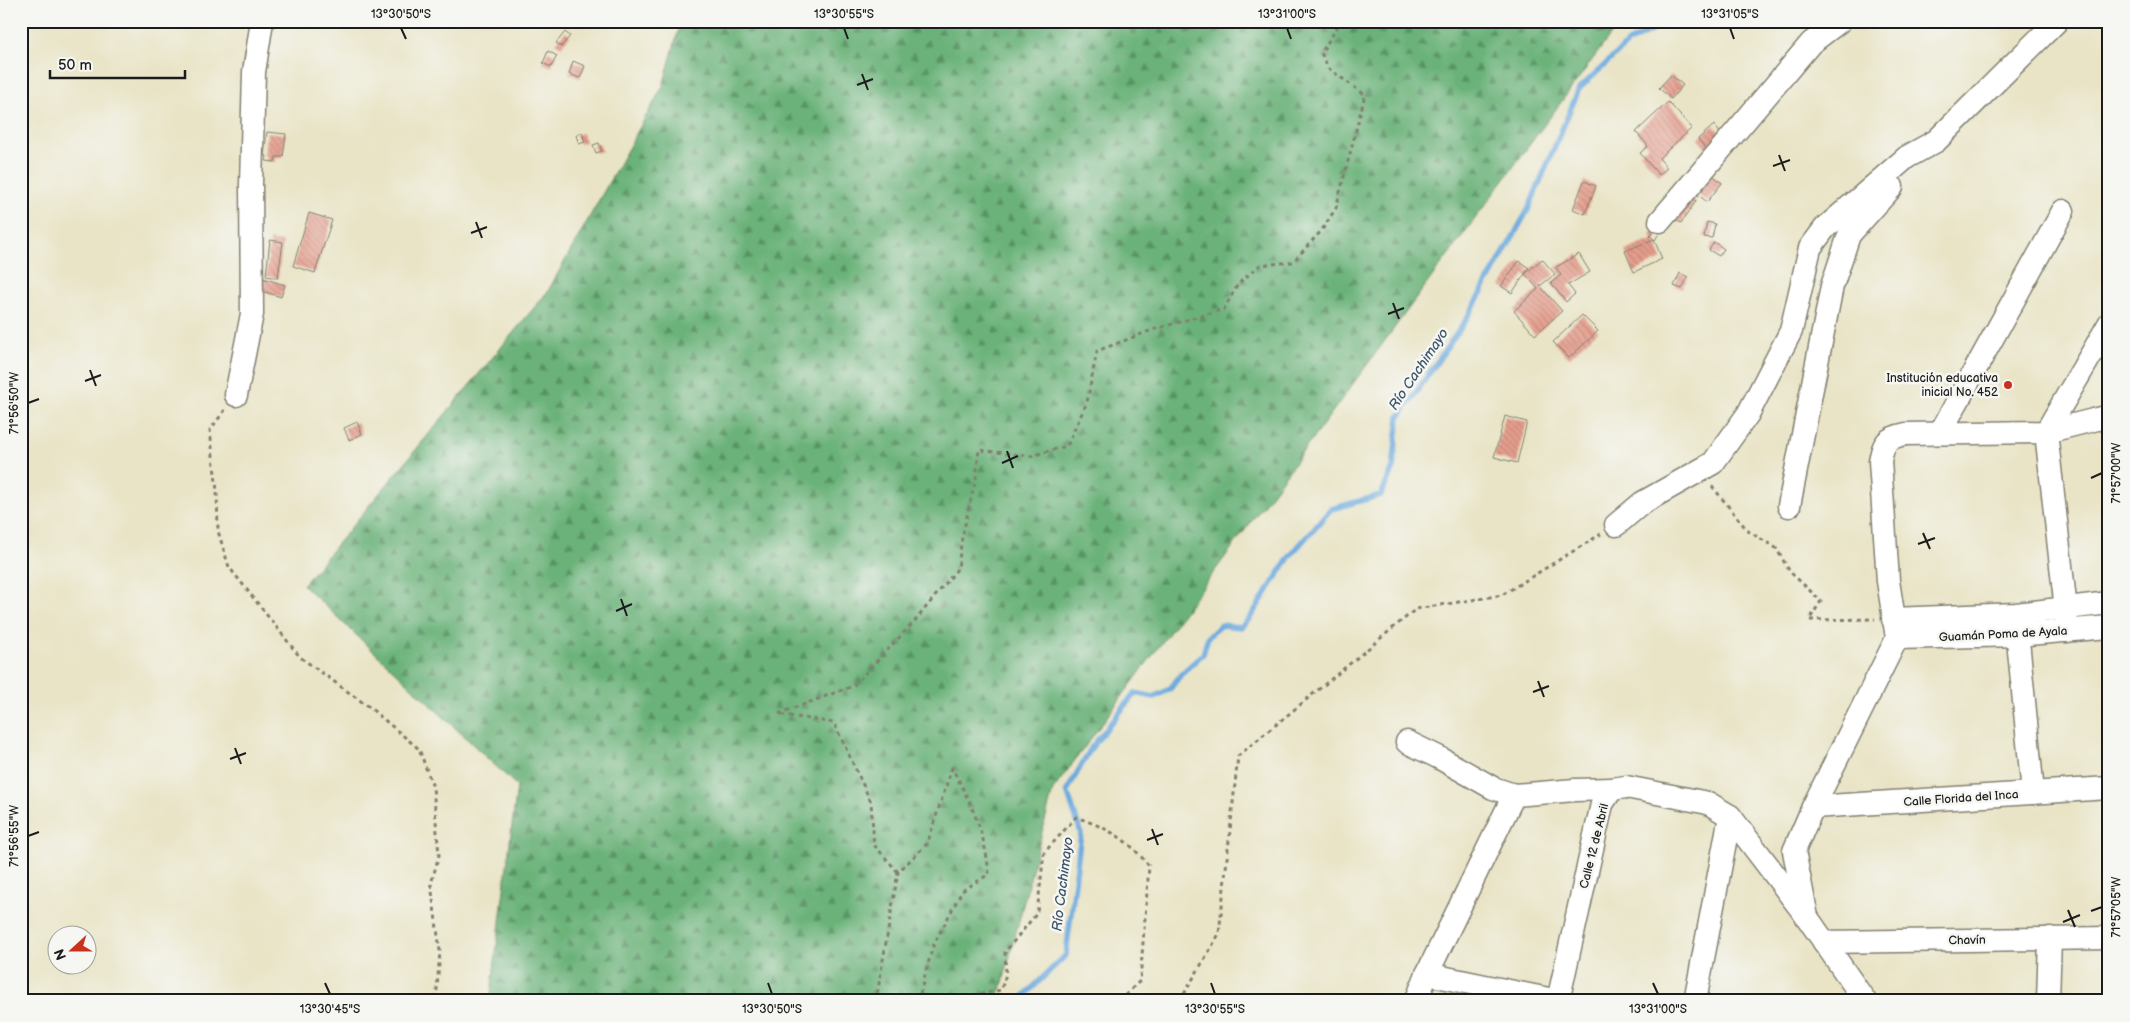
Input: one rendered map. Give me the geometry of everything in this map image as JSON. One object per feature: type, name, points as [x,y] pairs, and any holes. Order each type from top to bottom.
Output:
[{"type":"street","points":[[1660,221],[1811,43],[1840,21]]},
{"type":"street","points":[[1789,506],[1832,286],[1849,235],[1874,205],[1936,141],[2057,21]]},
{"type":"street","points":[[236,395],[252,314],[251,200],[254,72],[261,24]]},
{"type":"street","points":[[1616,525],[1642,503],[1714,464],[1748,414],[1791,331],[1810,248],[1825,228],[1900,164],[1936,141]]},
{"type":"street","points":[[1940,433],[2064,211]]},
{"type":"street","points":[[2109,324],[2046,432],[2066,620],[2109,603]]},
{"type":"street","points":[[1895,628],[1888,580],[1880,462],[1883,445],[1892,437],[1940,433],[2046,432],[2109,416]]},
{"type":"street","name":"Guamán Poma de Ayala","points":[[1895,628],[2017,625],[2066,620],[2109,627]]},
{"type":"street","points":[[2017,625],[2033,793]]},
{"type":"street","name":"Calle 12 de Abril","points":[[1807,917],[1794,851],[1895,628]]},
{"type":"street","points":[[1406,742],[1438,757],[1492,788],[1514,795],[1612,789]]},
{"type":"street","name":"Calle 12 de Abril","points":[[1558,1001],[1602,804],[1612,789],[1626,787],[1708,803],[1730,816],[1807,917],[1865,1001]]},
{"type":"street","name":"Calle Florida del Inca","points":[[1813,807],[2109,788]]},
{"type":"street","points":[[1416,1001],[1427,974],[1514,795]]},
{"type":"street","points":[[1695,1001],[1730,816]]},
{"type":"street","points":[[2048,1001],[2050,938]]},
{"type":"street","name":"Chavín","points":[[1824,942],[2109,938]]},
{"type":"street","points":[[1427,974],[1558,1001]]},
{"type":"path","points":[[207,21],[261,24]]},
{"type":"path","points":[[898,872],[874,845],[871,802],[834,723],[778,714],[853,686],[915,621],[958,568],[962,537],[976,478],[979,450],[1031,456],[1067,446],[1087,402],[1097,351],[1152,330],[1224,309],[1238,284],[1260,265],[1293,262],[1322,230],[1336,208],[1365,96],[1328,68],[1321,53],[1341,21]]},
{"type":"path","points":[[236,395],[210,430],[217,492],[218,531],[229,567],[300,657],[369,708],[418,749],[433,786],[439,855],[431,884],[440,952],[436,1001]]},
{"type":"path","points":[[1700,472],[1748,531],[1776,548],[1790,572],[1821,602],[1809,620],[1895,628]]},
{"type":"path","points":[[1180,1001],[1219,934],[1238,756],[1416,609],[1502,595],[1616,525]]},
{"type":"path","points":[[876,1001],[898,872],[927,844],[952,768],[980,824],[987,852],[989,874],[962,891],[933,946],[918,1001]]},
{"type":"path","points":[[949,1001],[1001,990],[1006,974],[1005,952],[1037,913],[1044,853],[1076,817],[1104,827],[1135,848],[1149,866],[1140,981],[1118,1001]]},
{"type":"green space","points":[[681,21],[1621,21],[1053,790],[1001,990],[994,1001],[490,1001],[517,786],[303,585],[548,291],[663,86]]},
{"type":"building","points":[[565,32],[570,36],[561,47],[556,43]]},
{"type":"building","points":[[548,51],[557,56],[551,67],[543,63]]},
{"type":"building","points":[[573,61],[585,66],[580,78],[569,74]]},
{"type":"building","points":[[1671,75],[1683,85],[1671,99],[1659,88]]},
{"type":"building","points":[[1668,102],[1692,128],[1659,158],[1667,168],[1659,175],[1640,153],[1648,146],[1636,132]]},
{"type":"building","points":[[1714,125],[1724,138],[1708,151],[1698,139]]},
{"type":"building","points":[[267,132],[286,134],[283,157],[276,157],[275,162],[266,161],[267,156],[264,156]]},
{"type":"building","points":[[582,133],[585,142],[579,144],[576,135]]},
{"type":"building","points":[[599,143],[602,151],[596,153],[593,145]]},
{"type":"building","points":[[1705,169],[1722,183],[1707,202],[1690,188]]},
{"type":"building","points":[[1584,181],[1596,186],[1585,214],[1573,209]]},
{"type":"building","points":[[1686,194],[1696,201],[1681,223],[1671,216]]},
{"type":"building","points":[[309,213],[332,220],[315,273],[293,266]]},
{"type":"building","points":[[1707,222],[1715,224],[1712,238],[1704,237]]},
{"type":"building","points":[[1655,229],[1660,232],[1655,240],[1650,236]]},
{"type":"building","points":[[1654,239],[1662,259],[1634,272],[1625,251]]},
{"type":"building","points":[[270,240],[283,242],[278,278],[266,276]]},
{"type":"building","points":[[1714,242],[1724,249],[1719,256],[1709,250]]},
{"type":"building","points":[[1579,254],[1590,272],[1568,285],[1575,294],[1566,302],[1551,283],[1561,275],[1556,267]]},
{"type":"building","points":[[1542,259],[1555,274],[1540,286],[1562,311],[1535,335],[1514,311],[1538,289],[1525,274]]},
{"type":"building","points":[[1519,261],[1529,268],[1512,293],[1501,286]]},
{"type":"building","points":[[1680,273],[1688,277],[1682,289],[1674,286]]},
{"type":"building","points":[[263,278],[285,285],[281,297],[259,290]]},
{"type":"building","points":[[1582,315],[1598,331],[1569,358],[1553,342]]},
{"type":"building","points":[[1505,416],[1527,422],[1517,463],[1494,457]]},
{"type":"building","points":[[357,422],[362,434],[349,440],[344,428]]},
{"type":"waterway","name":"Río Cachimayo","points":[[1019,1001],[1066,955],[1081,833],[1067,791],[1091,748],[1135,693],[1154,697],[1170,689],[1182,673],[1203,654],[1208,637],[1221,625],[1241,627],[1250,618],[1290,556],[1331,509],[1381,495],[1393,468],[1399,417],[1464,323],[1528,210],[1579,89],[1629,42],[1663,25],[1666,21]]},
{"type":"place","name":"Institución educativa inicial No. 452","points":[[2008,385]]}]
